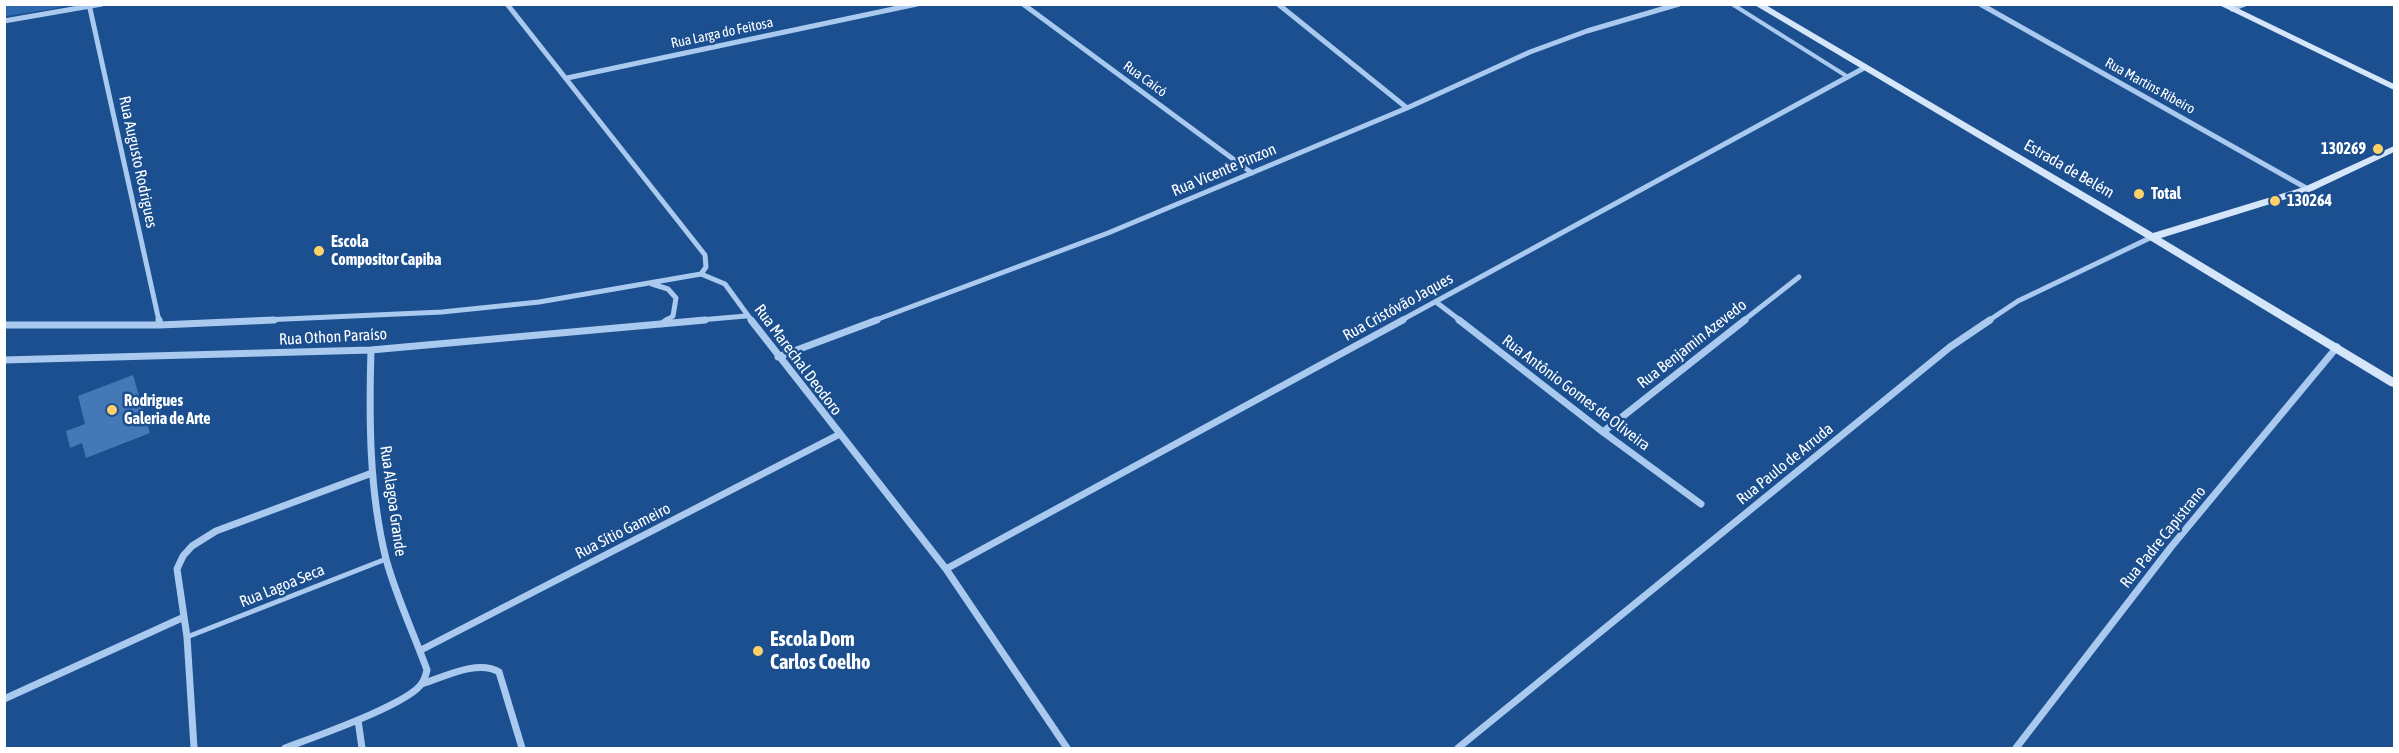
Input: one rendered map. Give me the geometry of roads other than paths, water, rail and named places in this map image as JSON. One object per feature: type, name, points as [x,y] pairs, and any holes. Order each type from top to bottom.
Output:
[{"type":"main road","name":"Estrada de Belém","points":[[1756,4],[2152,237],[2394,383]]},
{"type":"main road","points":[[2221,4],[2394,87]]},
{"type":"main road","points":[[2152,237],[2308,189],[2394,149]]},
{"type":"street","points":[[4,21],[102,4]]},
{"type":"street","points":[[507,4],[705,255],[706,267],[701,274]]},
{"type":"street","name":"Rua Larga do Feitosa","points":[[567,78],[916,4]]},
{"type":"street","name":"Rua Caicó","points":[[1023,4],[1252,173]]},
{"type":"street","points":[[1278,4],[1407,108]]},
{"type":"street","name":"Rua Vicente Pinzon","points":[[778,357],[1108,234],[1407,108],[1530,52],[1587,31],[1679,4]]},
{"type":"street","name":"Rua Martins Ribeiro","points":[[1980,4],[2308,189]]},
{"type":"street","points":[[2232,9],[2245,4]]},
{"type":"street","name":"Rua Augusto Rodrigues","points":[[90,6],[160,325]]},
{"type":"street","name":"Rua Cristóvão Jaques","points":[[946,569],[1864,68]]},
{"type":"street","name":"Rua Paulo de Arruda","points":[[1458,748],[1950,347],[2018,301],[2152,237]]},
{"type":"street","name":"Rua Othon Paraíso","points":[[4,325],[160,325],[442,312],[539,302],[701,274]]},
{"type":"street","name":"Rua Marechal Deodoro","points":[[701,274],[725,284],[746,316],[838,435],[946,569],[1067,748]]},
{"type":"street","name":"Rua Benjamin Azevedo","points":[[1603,432],[1799,277]]},
{"type":"street","points":[[648,283],[668,289],[676,298],[673,316],[661,324]]},
{"type":"street","name":"Rua Antônio Gomes de Oliveira","points":[[1436,302],[1603,432],[1701,504]]},
{"type":"street","name":"Rua Othon Paraíso","points":[[4,360],[371,350],[746,316]]},
{"type":"street","name":"Rua Padre Capistrano","points":[[2016,748],[2171,547],[2337,347]]},
{"type":"street","name":"Rua Alagoa Grande","points":[[371,350],[369,408],[372,473],[386,559],[427,670],[422,684]]},
{"type":"street","name":"Rua Sítio Gameiro","points":[[420,650],[838,435]]},
{"type":"street","points":[[194,748],[187,637],[177,569],[180,560],[198,541],[216,531],[372,473]]},
{"type":"street","points":[[4,699],[184,616]]},
{"type":"street","points":[[285,748],[358,720],[410,695],[422,684],[478,667],[491,667],[499,672],[522,748]]},
{"type":"street","points":[[358,720],[362,748]]},
{"type":"lane","points":[[1732,4],[1848,77]]},
{"type":"lane","name":"Rua Lagoa Seca","points":[[187,637],[386,559]]},
{"type":"place","name":"130269","points":[[2378,149]]},
{"type":"place","name":"Total","points":[[2139,194]]},
{"type":"place","name":"130264","points":[[2275,201]]},
{"type":"place","name":"Escola Compositor Capiba","points":[[319,251]]},
{"type":"place","name":"Rodrigues Galeria de Arte","points":[[112,410]]},
{"type":"place","name":"Escola Dom Carlos Coelho","points":[[758,651]]}]
